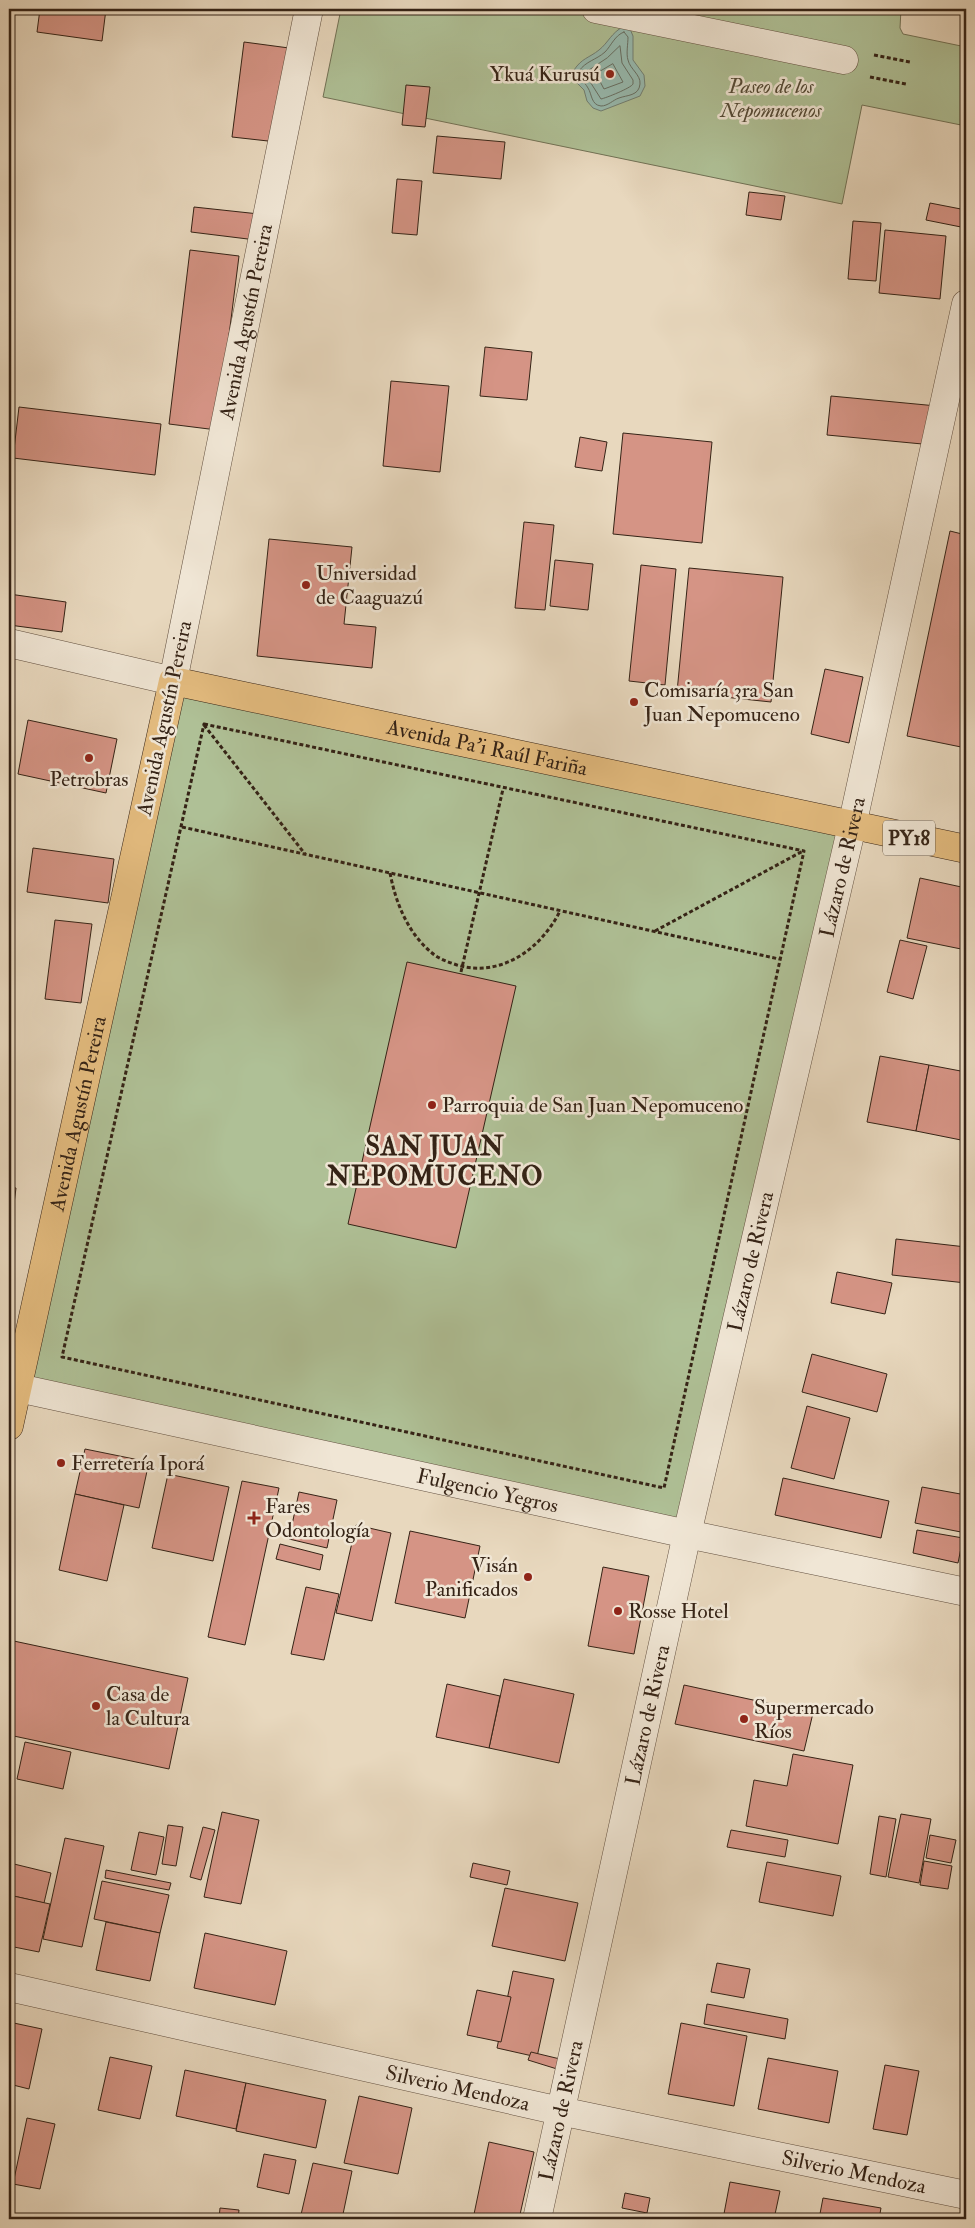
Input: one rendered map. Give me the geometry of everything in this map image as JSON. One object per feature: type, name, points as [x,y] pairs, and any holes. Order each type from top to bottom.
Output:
[{"type":"highway","name":"Avenida Pa'i Raúl Fariña","points":[[173,681],[966,849]]},
{"type":"highway","name":"Avenida Agustín Pereira","points":[[9,1426],[13,1387],[173,681]]},
{"type":"street","name":"Avenida Agustín Pereira","points":[[173,681],[309,9]]},
{"type":"street","points":[[596,9],[844,60]]},
{"type":"street","name":"Lázaro de Rivera","points":[[537,2219],[687,1534],[852,826],[966,304]]},
{"type":"street","name":"Avenida Pa'i Raúl Fariña","points":[[9,643],[173,681]]},
{"type":"street","name":"Fulgencio Yegros","points":[[13,1387],[687,1534],[966,1592]]},
{"type":"street","name":"Silverio Mendoza","points":[[9,1987],[560,2111],[966,2195]]},
{"type":"path","points":[[204,724],[503,789],[804,851]]},
{"type":"path","points":[[204,724],[62,1356],[664,1488],[804,851]]},
{"type":"path","points":[[204,724],[305,854]]},
{"type":"path","points":[[461,972],[503,789]]},
{"type":"path","points":[[182,827],[779,959]]},
{"type":"path","points":[[654,932],[804,851]]},
{"type":"path","points":[[390,873],[397,901],[414,933],[434,954],[444,960],[462,966],[495,966],[522,956],[543,936],[560,911]]},
{"type":"green space","name":"Paseo de los Nepomucenos","points":[[341,9],[901,9],[900,28],[903,34],[966,47],[966,126],[862,105],[842,204],[323,97]]},
{"type":"green space","points":[[176,691],[847,829],[683,1527],[25,1385]]},
{"type":"water","points":[[623,27],[630,29],[633,36],[633,60],[644,75],[645,86],[640,96],[601,111],[593,108],[587,101],[584,90],[576,82],[574,70]]},
{"type":"building","points":[[40,9],[106,9],[102,41],[37,32]]},
{"type":"building","points":[[244,42],[289,48],[277,142],[232,137]]},
{"type":"building","points":[[406,85],[430,87],[425,127],[402,125]]},
{"type":"building","points":[[437,136],[505,142],[501,179],[433,173]]},
{"type":"building","points":[[397,179],[422,181],[417,235],[392,233]]},
{"type":"building","points":[[749,192],[785,196],[781,220],[746,215]]},
{"type":"building","points":[[930,203],[966,210],[966,228],[926,220]]},
{"type":"building","points":[[194,207],[259,214],[256,240],[191,232]]},
{"type":"building","points":[[853,221],[881,223],[876,281],[848,279]]},
{"type":"building","points":[[885,230],[946,236],[940,299],[879,293]]},
{"type":"building","points":[[190,250],[239,256],[217,430],[169,424]]},
{"type":"building","points":[[485,347],[532,352],[527,400],[480,396]]},
{"type":"building","points":[[391,381],[449,386],[440,472],[383,466]]},
{"type":"building","points":[[831,396],[937,406],[933,445],[827,435]]},
{"type":"building","points":[[19,407],[161,424],[155,475],[13,458]]},
{"type":"building","points":[[623,433],[712,442],[702,543],[613,534]]},
{"type":"building","points":[[580,437],[607,442],[602,471],[575,467]]},
{"type":"building","points":[[524,522],[554,525],[545,610],[515,608]]},
{"type":"building","points":[[950,531],[966,535],[966,748],[907,736]]},
{"type":"building","name":"Universidad de Caaguazú","points":[[269,539],[352,547],[344,624],[376,627],[372,668],[257,656]]},
{"type":"building","points":[[555,560],[593,564],[588,610],[550,606]]},
{"type":"building","points":[[641,565],[676,569],[665,685],[629,681]]},
{"type":"building","points":[[689,568],[783,577],[771,702],[677,692]]},
{"type":"building","points":[[9,594],[66,602],[62,632],[9,625]]},
{"type":"building","points":[[825,669],[863,677],[849,743],[811,734]]},
{"type":"building","points":[[28,720],[117,739],[106,793],[18,774]]},
{"type":"building","points":[[33,848],[114,859],[108,903],[27,892]]},
{"type":"building","points":[[920,878],[966,888],[966,950],[907,938]]},
{"type":"building","points":[[55,920],[92,924],[81,1003],[45,999]]},
{"type":"building","points":[[900,940],[927,946],[913,999],[887,992]]},
{"type":"building","name":"Parroquia de San Juan Nepomuceno","points":[[407,962],[516,986],[456,1248],[348,1224]]},
{"type":"building","points":[[880,1056],[929,1065],[916,1131],[867,1122]]},
{"type":"building","points":[[929,1065],[966,1072],[966,1141],[916,1131]]},
{"type":"building","points":[[9,1187],[16,1188],[12,1220],[9,1220]]},
{"type":"building","points":[[896,1239],[966,1247],[966,1283],[892,1275]]},
{"type":"building","points":[[837,1272],[892,1283],[885,1314],[831,1303]]},
{"type":"building","points":[[812,1354],[887,1374],[877,1412],[802,1392]]},
{"type":"building","points":[[807,1406],[850,1418],[834,1479],[791,1468]]},
{"type":"building","points":[[85,1449],[149,1462],[139,1508],[75,1494]]},
{"type":"building","points":[[168,1474],[229,1487],[213,1561],[152,1548]]},
{"type":"building","points":[[783,1478],[889,1501],[881,1538],[775,1515]]},
{"type":"building","points":[[242,1481],[279,1488],[245,1645],[208,1637]]},
{"type":"building","points":[[922,1487],[966,1495],[966,1533],[915,1523]]},
{"type":"building","points":[[299,1492],[337,1500],[327,1548],[289,1539]]},
{"type":"building","points":[[75,1494],[124,1505],[107,1581],[59,1570]]},
{"type":"building","points":[[356,1525],[391,1533],[372,1621],[336,1613]]},
{"type":"building","points":[[917,1530],[963,1538],[958,1563],[913,1553]]},
{"type":"building","points":[[410,1531],[480,1546],[465,1618],[395,1603]]},
{"type":"building","points":[[280,1544],[323,1555],[320,1570],[276,1559]]},
{"type":"building","name":"Rosse Hotel","points":[[603,1567],[649,1576],[634,1654],[588,1646]]},
{"type":"building","points":[[306,1587],[339,1594],[324,1660],[291,1654]]},
{"type":"building","name":"Casa de la Cultura","points":[[9,1640],[188,1678],[169,1769],[9,1735]]},
{"type":"building","points":[[504,1679],[574,1694],[559,1763],[489,1748]]},
{"type":"building","points":[[447,1684],[500,1696],[489,1748],[436,1737]]},
{"type":"building","name":"Supermercado Ríos","points":[[684,1685],[813,1713],[804,1751],[675,1724]]},
{"type":"building","points":[[25,1742],[71,1752],[63,1789],[17,1779]]},
{"type":"building","points":[[793,1754],[853,1765],[838,1844],[746,1826],[754,1780],[787,1786]]},
{"type":"building","points":[[222,1812],[259,1820],[241,1904],[204,1897]]},
{"type":"building","points":[[901,1814],[931,1819],[919,1883],[888,1877]]},
{"type":"building","points":[[879,1816],[896,1819],[886,1877],[870,1874]]},
{"type":"building","points":[[168,1825],[183,1827],[176,1866],[162,1864]]},
{"type":"building","points":[[203,1827],[215,1830],[201,1880],[190,1877]]},
{"type":"building","points":[[731,1830],[788,1840],[785,1857],[727,1847]]},
{"type":"building","points":[[139,1832],[164,1837],[156,1875],[131,1870]]},
{"type":"building","points":[[930,1835],[956,1840],[951,1863],[926,1858]]},
{"type":"building","points":[[65,1838],[104,1846],[82,1947],[43,1939]]},
{"type":"building","points":[[924,1861],[952,1866],[948,1889],[920,1885]]},
{"type":"building","points":[[767,1862],[841,1876],[833,1916],[759,1902]]},
{"type":"building","points":[[473,1863],[510,1871],[507,1885],[470,1877]]},
{"type":"building","points":[[14,1864],[51,1873],[44,1903],[9,1895]]},
{"type":"building","points":[[106,1870],[171,1883],[169,1890],[105,1878]]},
{"type":"building","points":[[102,1881],[169,1895],[160,1933],[94,1919]]},
{"type":"building","points":[[505,1888],[578,1903],[565,1961],[492,1946]]},
{"type":"building","points":[[9,1895],[50,1904],[39,1952],[9,1946]]},
{"type":"building","points":[[106,1922],[160,1933],[150,1981],[96,1970]]},
{"type":"building","points":[[205,1933],[287,1951],[275,2005],[194,1988]]},
{"type":"building","points":[[717,1963],[750,1969],[744,1998],[711,1992]]},
{"type":"building","points":[[513,1971],[554,1979],[537,2057],[497,2048]]},
{"type":"building","points":[[477,1990],[511,1997],[501,2042],[467,2035]]},
{"type":"building","points":[[707,2004],[788,2019],[785,2039],[704,2024]]},
{"type":"building","points":[[9,2022],[42,2029],[29,2089],[9,2084]]},
{"type":"building","points":[[681,2023],[747,2036],[734,2106],[668,2094]]},
{"type":"building","points":[[531,2052],[560,2059],[557,2069],[528,2060]]},
{"type":"building","points":[[110,2057],[152,2066],[140,2119],[98,2110]]},
{"type":"building","points":[[768,2058],[838,2071],[829,2123],[758,2109]]},
{"type":"building","points":[[885,2065],[919,2071],[907,2135],[873,2129]]},
{"type":"building","points":[[185,2070],[246,2083],[236,2129],[176,2116]]},
{"type":"building","points":[[246,2083],[326,2100],[316,2148],[236,2131]]},
{"type":"building","points":[[359,2096],[412,2108],[398,2174],[344,2163]]},
{"type":"building","points":[[27,2118],[55,2124],[40,2189],[13,2184]]},
{"type":"building","points":[[489,2142],[534,2152],[519,2219],[473,2219]]},
{"type":"building","points":[[264,2154],[296,2160],[289,2194],[257,2187]]},
{"type":"building","points":[[313,2163],[352,2171],[342,2219],[300,2219]]},
{"type":"building","points":[[730,2182],[780,2191],[774,2219],[723,2219]]},
{"type":"building","points":[[625,2193],[650,2198],[647,2213],[622,2208]]},
{"type":"building","points":[[823,2198],[881,2208],[879,2219],[819,2219]]},
{"type":"building","points":[[220,2208],[239,2210],[238,2219],[219,2219]]},
{"type":"place","name":"Ykuá Kurusú","points":[[610,74]]},
{"type":"place","name":"Universidad de Caaguazú","points":[[306,585]]},
{"type":"place","name":"Comisaría 3ra San Juan Nepomuceno","points":[[634,702]]},
{"type":"place","name":"Petrobras","points":[[89,758]]},
{"type":"place","name":"Parroquia de San Juan Nepomuceno","points":[[432,1105]]},
{"type":"place","name":"Ferretería Iporá","points":[[61,1463]]},
{"type":"place","name":"Fares Odontología","points":[[254,1518]]},
{"type":"place","name":"Visán Panificados","points":[[528,1577]]},
{"type":"place","name":"Rosse Hotel","points":[[618,1611]]},
{"type":"place","name":"Casa de la Cultura","points":[[96,1706]]},
{"type":"place","name":"Supermercado Ríos","points":[[744,1719]]},
{"type":"district","name":"SAN JUAN NEPOMUCENO","points":[[435,1161]]}]
